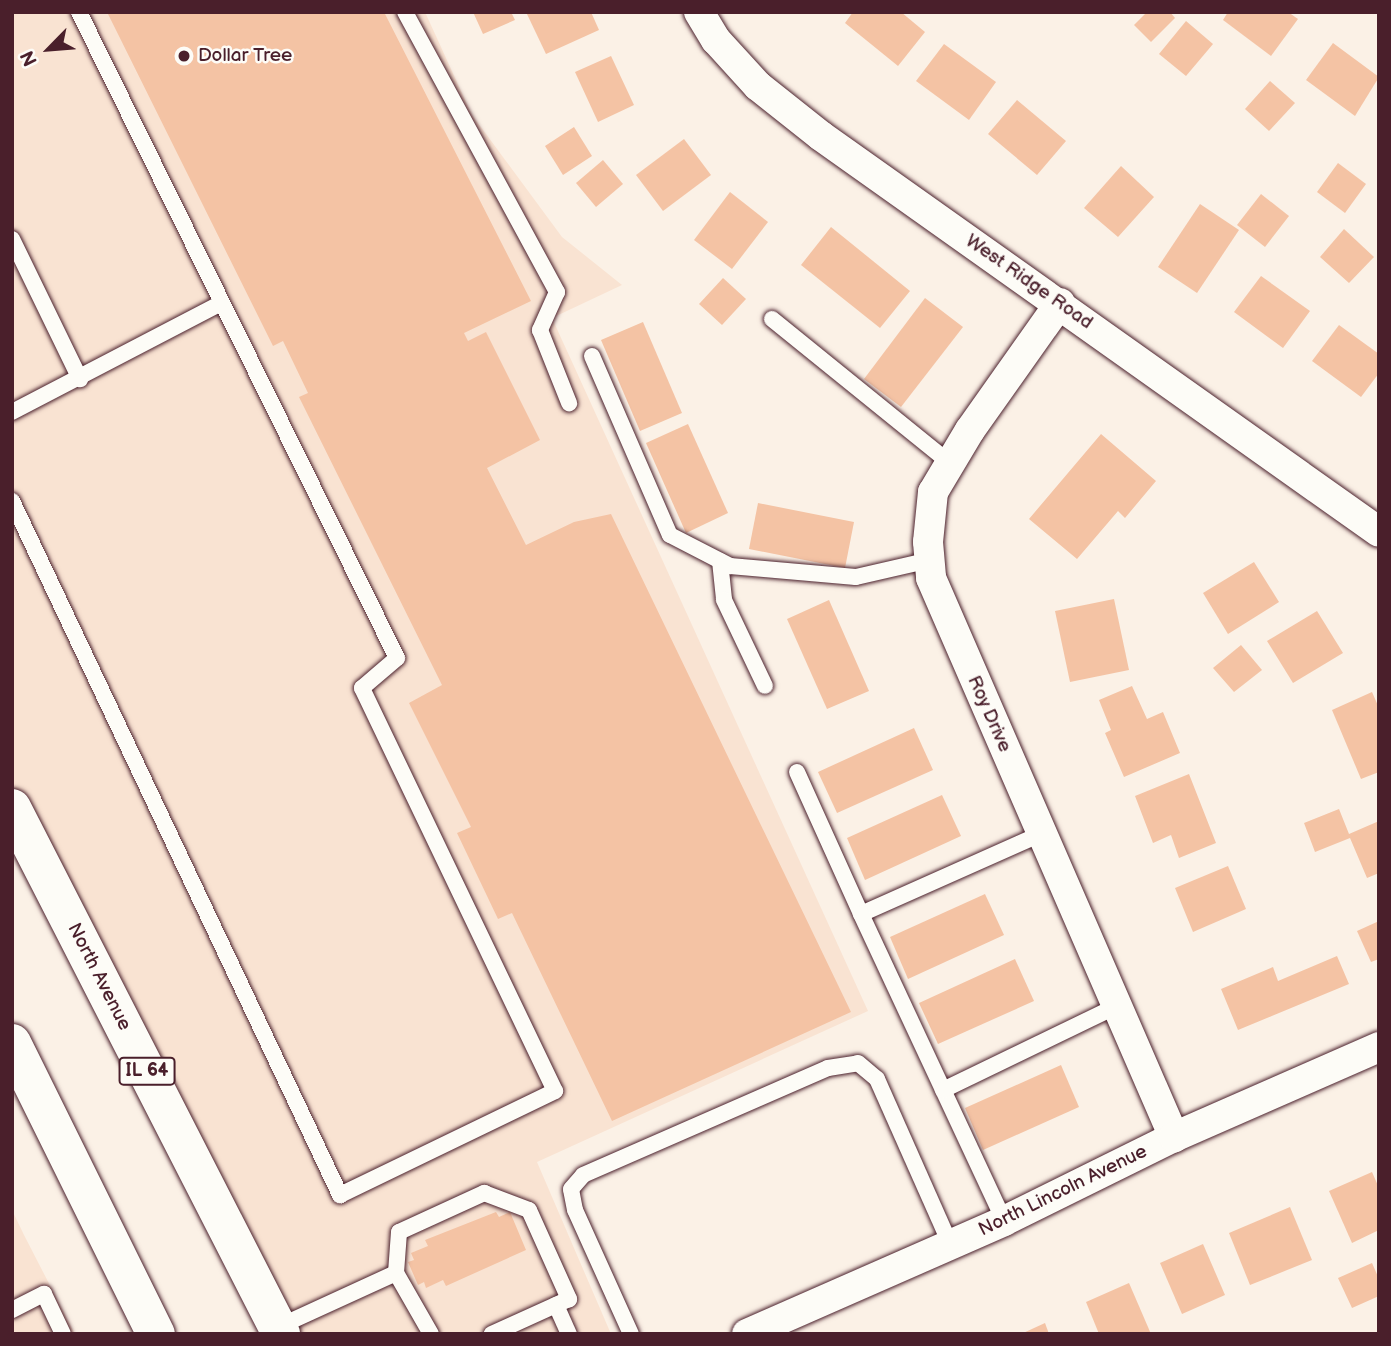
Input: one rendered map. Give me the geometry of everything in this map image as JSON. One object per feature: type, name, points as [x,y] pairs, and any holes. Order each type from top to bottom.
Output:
[{"type":"main road","name":"North Avenue","points":[[12,808],[279,1330]]},
{"type":"main road","points":[[12,1043],[156,1334]]},
{"type":"street","name":"West Ridge Road","points":[[699,12],[716,40],[758,86],[1379,532]]},
{"type":"street","name":"Roy Drive","points":[[1060,303],[933,492],[930,560],[939,600],[1174,1137]]},
{"type":"street","name":"North Lincoln Avenue","points":[[747,1334],[1004,1221],[1174,1137],[1379,1047]]},
{"type":"lane","points":[[12,501],[340,1195],[555,1091],[362,688],[397,659],[79,12]]},
{"type":"lane","points":[[405,12],[557,292],[540,330],[569,403]]},
{"type":"lane","points":[[12,239],[80,379]]},
{"type":"lane","points":[[12,412],[80,379],[221,303]]},
{"type":"lane","points":[[772,319],[950,463]]},
{"type":"lane","points":[[592,356],[670,534],[730,566],[856,577],[930,560]]},
{"type":"lane","points":[[720,561],[724,600],[765,686]]},
{"type":"lane","points":[[797,772],[860,914],[1004,1221]]},
{"type":"lane","points":[[860,914],[1041,834]]},
{"type":"lane","points":[[943,1090],[1117,1006]]},
{"type":"lane","points":[[631,1334],[575,1210],[571,1189],[583,1175],[828,1068],[858,1063],[877,1079],[950,1244]]},
{"type":"lane","points":[[431,1334],[396,1273],[399,1232],[484,1193],[529,1210],[569,1299],[492,1334]]},
{"type":"lane","points":[[279,1330],[396,1273]]},
{"type":"lane","points":[[12,1310],[44,1294],[63,1334]]},
{"type":"lane","points":[[556,1305],[569,1334]]},
{"type":"shaded area","points":[[12,12],[425,12],[472,115],[562,237],[622,285],[552,318],[868,1011],[537,1162],[611,1334],[294,1334],[12,783]]},
{"type":"shaded area","points":[[12,1210],[24,1235],[75,1334],[12,1334]]},
{"type":"building","points":[[107,12],[384,12],[531,301],[464,333],[468,341],[486,332],[540,440],[487,468],[526,545],[574,522],[611,514],[851,1012],[612,1121],[512,913],[498,919],[457,833],[471,827],[409,703],[442,685],[299,397],[308,393],[283,341],[273,346]]},
{"type":"building","points":[[473,12],[511,12],[515,20],[483,34]]},
{"type":"building","points":[[526,12],[591,12],[599,30],[546,54]]},
{"type":"building","points":[[853,12],[901,12],[925,32],[898,66],[845,23]]},
{"type":"building","points":[[1147,12],[1170,12],[1175,18],[1151,42],[1134,25]]},
{"type":"building","points":[[1228,12],[1288,12],[1298,19],[1271,56],[1223,20]]},
{"type":"building","points":[[1186,21],[1213,44],[1186,76],[1159,54]]},
{"type":"building","points":[[1333,43],[1379,77],[1355,116],[1306,80]]},
{"type":"building","points":[[944,44],[996,82],[969,120],[916,81]]},
{"type":"building","points":[[611,56],[634,105],[598,122],[575,72]]},
{"type":"building","points":[[1270,81],[1295,103],[1269,131],[1245,109]]},
{"type":"building","points":[[1017,100],[1066,141],[1037,175],[988,134]]},
{"type":"building","points":[[574,127],[592,156],[563,175],[545,146]]},
{"type":"building","points":[[684,139],[711,175],[663,211],[636,175]]},
{"type":"building","points":[[603,160],[623,184],[596,207],[576,183]]},
{"type":"building","points":[[1338,163],[1366,184],[1345,213],[1317,192]]},
{"type":"building","points":[[1121,166],[1154,197],[1118,237],[1084,208]]},
{"type":"building","points":[[730,192],[768,222],[732,269],[694,240]]},
{"type":"building","points":[[1261,194],[1289,216],[1265,247],[1237,225]]},
{"type":"building","points":[[1200,204],[1239,230],[1197,293],[1158,267]]},
{"type":"building","points":[[831,227],[910,291],[880,328],[801,265]]},
{"type":"building","points":[[1344,229],[1374,257],[1349,283],[1320,257]]},
{"type":"building","points":[[1261,276],[1310,311],[1283,348],[1234,312]]},
{"type":"building","points":[[723,278],[746,299],[722,325],[699,304]]},
{"type":"building","points":[[925,298],[963,327],[901,407],[864,379]]},
{"type":"building","points":[[643,322],[682,413],[640,431],[601,340]]},
{"type":"building","points":[[1339,325],[1379,354],[1379,373],[1361,397],[1312,361]]},
{"type":"building","points":[[688,424],[728,513],[686,533],[646,443]]},
{"type":"building","points":[[1101,434],[1156,481],[1125,518],[1118,511],[1077,559],[1029,519]]},
{"type":"building","points":[[758,503],[854,522],[845,568],[749,549]]},
{"type":"building","points":[[1254,562],[1279,602],[1228,634],[1203,593]]},
{"type":"building","points":[[1114,599],[1129,670],[1070,682],[1055,611]]},
{"type":"building","points":[[829,600],[869,691],[827,709],[787,619]]},
{"type":"building","points":[[1317,611],[1343,653],[1293,683],[1267,641]]},
{"type":"building","points":[[1241,645],[1262,670],[1234,692],[1213,668]]},
{"type":"building","points":[[1132,686],[1147,719],[1163,712],[1180,753],[1124,777],[1105,733],[1111,730],[1099,700]]},
{"type":"building","points":[[1372,692],[1379,708],[1379,772],[1361,779],[1332,710]]},
{"type":"building","points":[[914,728],[933,770],[837,813],[818,772]]},
{"type":"building","points":[[1189,774],[1216,843],[1179,858],[1171,835],[1153,843],[1135,796]]},
{"type":"building","points":[[942,795],[961,836],[865,880],[847,838]]},
{"type":"building","points":[[1339,809],[1349,834],[1379,821],[1379,873],[1367,878],[1350,838],[1315,852],[1304,823]]},
{"type":"building","points":[[1228,866],[1246,909],[1193,932],[1175,888]]},
{"type":"building","points":[[985,894],[1004,935],[908,979],[890,937]]},
{"type":"building","points":[[1379,921],[1379,959],[1371,962],[1357,931]]},
{"type":"building","points":[[1337,956],[1349,984],[1238,1030],[1221,989],[1273,967],[1278,981]]},
{"type":"building","points":[[1015,959],[1034,1001],[938,1044],[919,1003]]},
{"type":"building","points":[[1061,1065],[1079,1107],[983,1150],[965,1108]]},
{"type":"building","points":[[1372,1172],[1379,1188],[1379,1230],[1352,1243],[1329,1191]]},
{"type":"building","points":[[1290,1207],[1312,1260],[1250,1285],[1229,1233]]},
{"type":"building","points":[[496,1212],[499,1217],[510,1212],[526,1250],[446,1286],[443,1280],[426,1288],[424,1282],[418,1285],[408,1262],[414,1260],[411,1253],[428,1246],[425,1240]]},
{"type":"building","points":[[1203,1244],[1225,1295],[1182,1314],[1160,1263]]},
{"type":"building","points":[[1372,1263],[1379,1279],[1379,1296],[1352,1308],[1338,1278]]},
{"type":"building","points":[[1129,1283],[1151,1334],[1099,1334],[1086,1302]]},
{"type":"building","points":[[1045,1323],[1049,1334],[1021,1334]]},
{"type":"place","name":"Dollar Tree","points":[[184,56]]}]
